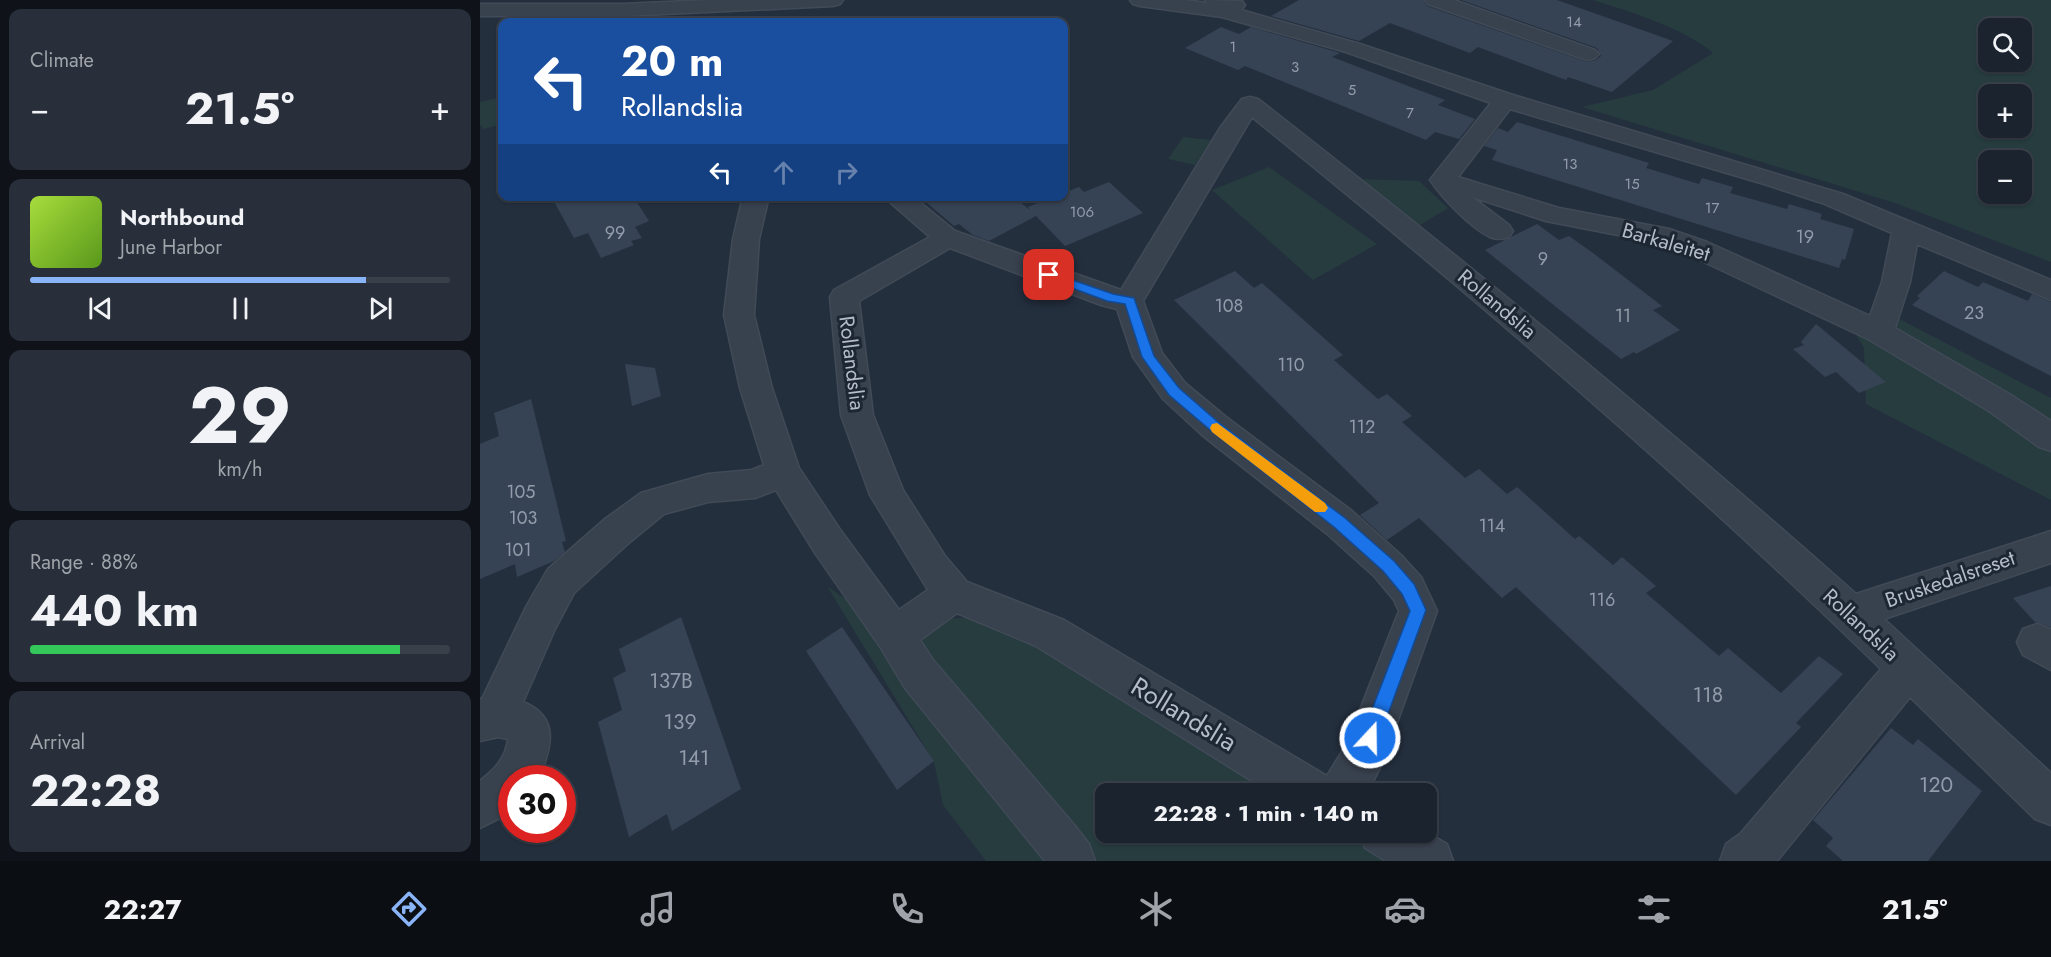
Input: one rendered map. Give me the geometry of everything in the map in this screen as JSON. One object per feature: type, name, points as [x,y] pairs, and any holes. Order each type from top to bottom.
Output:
[{"type":"street","points":[[1140,0],[1228,4],[1505,100],[1834,199],[2051,291]]},
{"type":"street","points":[[1435,0],[1588,54]]},
{"type":"street","points":[[480,10],[592,10],[717,3],[842,5]]},
{"type":"street","points":[[1500,231],[1463,203],[1443,180],[1505,100]]},
{"type":"street","name":"Rollandslia","points":[[1130,300],[1232,128],[1250,104],[1400,222],[1607,396],[1850,613],[2051,803]]},
{"type":"street","name":"Barkaleitet","points":[[1443,180],[1556,215],[1660,235],[1741,267],[1879,332],[2000,403],[2051,438]]},
{"type":"street","points":[[755,201],[746,238],[739,315],[756,388],[783,472],[828,542],[895,635],[919,674],[1059,842],[1072,861]]},
{"type":"street","points":[[901,201],[946,237],[1111,298],[1130,300],[1148,357],[1174,392],[1214,426],[1339,522],[1388,566],[1408,589],[1418,610],[1362,759],[1348,783]]},
{"type":"street","points":[[1879,332],[1896,282],[1906,230]]},
{"type":"street","name":"Rollandslia","points":[[946,237],[936,246],[844,297],[857,415],[888,495],[932,567],[954,594],[1050,633],[1297,783]]},
{"type":"street","points":[[488,718],[561,581],[618,530],[653,503],[708,488],[755,484],[783,472]]},
{"type":"street","name":"Bruskedalsreset","points":[[1850,613],[1944,582],[1995,562],[2051,547]]},
{"type":"street","points":[[895,635],[954,594]]},
{"type":"street","name":"Rollandslia","points":[[1756,857],[1907,669]]},
{"type":"street","points":[[488,718],[512,716],[524,722],[530,732],[531,746],[524,765]]},
{"type":"street","points":[[480,806],[498,795]]},
{"type":"street","points":[[1400,843],[1430,861]]},
{"type":"green space","points":[[1593,0],[2051,0],[2051,262],[1895,203],[1582,107],[1653,90],[1713,53],[1688,36],[1639,15]]},
{"type":"green space","points":[[498,98],[498,125],[484,129],[480,125],[480,102]]},
{"type":"green space","points":[[1183,137],[1211,140],[1195,165],[1168,159]]},
{"type":"green space","points":[[1269,167],[1377,244],[1313,280],[1212,190]]},
{"type":"green space","points":[[1361,179],[1419,181],[1448,208],[1417,227]]},
{"type":"green space","points":[[1888,313],[2051,398],[2051,500],[1866,404],[1864,348],[1847,319]]},
{"type":"green space","points":[[827,586],[867,614],[911,619],[964,618],[994,623],[1049,648],[1127,704],[1187,735],[1266,783],[1095,783],[1095,843],[1362,843],[1393,861],[986,861],[943,805],[934,762]]},
{"type":"building","points":[[1299,0],[1423,0],[1427,6],[1587,62],[1601,56],[1597,48],[1461,0],[1557,0],[1673,41],[1612,92],[1568,77],[1566,80],[1478,47],[1470,53],[1390,23],[1359,41],[1271,16]]},
{"type":"building","points":[[1221,27],[1239,34],[1251,27],[1340,53],[1332,57],[1445,100],[1438,105],[1475,119],[1459,139],[1435,132],[1426,140],[1245,66],[1238,70],[1185,48]]},
{"type":"building","points":[[1517,122],[1649,163],[1646,168],[1699,184],[1702,178],[1733,187],[1730,193],[1787,209],[1789,204],[1822,214],[1820,219],[1854,229],[1845,260],[1842,259],[1839,268],[1492,160],[1497,150],[1484,146],[1498,128],[1508,132]]},
{"type":"building","points":[[1109,182],[1143,213],[1065,246],[1036,216],[989,241],[973,235],[959,224],[954,226],[925,201],[1018,201],[1030,210],[1028,207],[1043,201],[1068,201],[1068,191],[1079,187],[1084,192]]},
{"type":"building","points":[[554,201],[636,201],[649,221],[635,227],[642,238],[631,241],[634,245],[601,258],[588,233],[574,238]]},
{"type":"building","points":[[1537,224],[1559,240],[1569,236],[1593,253],[1662,306],[1653,310],[1680,330],[1636,354],[1634,352],[1621,359],[1485,250]]},
{"type":"building","points":[[1235,271],[1254,288],[1262,283],[1343,355],[1334,360],[1378,399],[1387,394],[1412,416],[1402,422],[1465,478],[1479,469],[1507,494],[1517,487],[1575,539],[1579,536],[1613,565],[1622,557],[1656,586],[1646,593],[1719,656],[1728,648],[1781,693],[1819,656],[1843,674],[1796,723],[1801,727],[1736,795],[1516,587],[1502,598],[1419,518],[1387,540],[1360,515],[1379,503],[1174,300]]},
{"type":"building","points":[[1944,271],[1978,287],[1983,282],[2028,301],[2032,294],[2051,302],[2051,376],[1912,305],[1920,298],[1917,296]]},
{"type":"building","points":[[1816,324],[1886,382],[1859,393],[1836,372],[1825,377],[1793,349],[1804,345],[1801,342]]},
{"type":"building","points":[[625,364],[655,368],[661,396],[632,406]]},
{"type":"building","points":[[531,399],[566,541],[562,542],[565,552],[554,561],[517,577],[515,564],[480,579],[480,444],[499,436],[494,413]]},
{"type":"building","points":[[2051,586],[2051,627],[2035,622],[2013,598]]},
{"type":"building","points":[[681,617],[741,789],[672,831],[667,814],[629,837],[598,722],[622,710],[613,678],[626,671],[619,649]]},
{"type":"building","points":[[842,627],[934,761],[897,790],[806,651]]},
{"type":"building","points":[[1891,728],[1913,745],[1918,739],[1982,791],[1928,861],[1843,861],[1826,846],[1833,838],[1813,820]]},
{"type":"slow traffic","points":[[1217,428],[1320,508]]},
{"type":"route","points":[[1049,275],[1111,298],[1130,300],[1148,357],[1174,392],[1214,426],[1339,522],[1388,566],[1408,589],[1418,610],[1370,738]]}]
